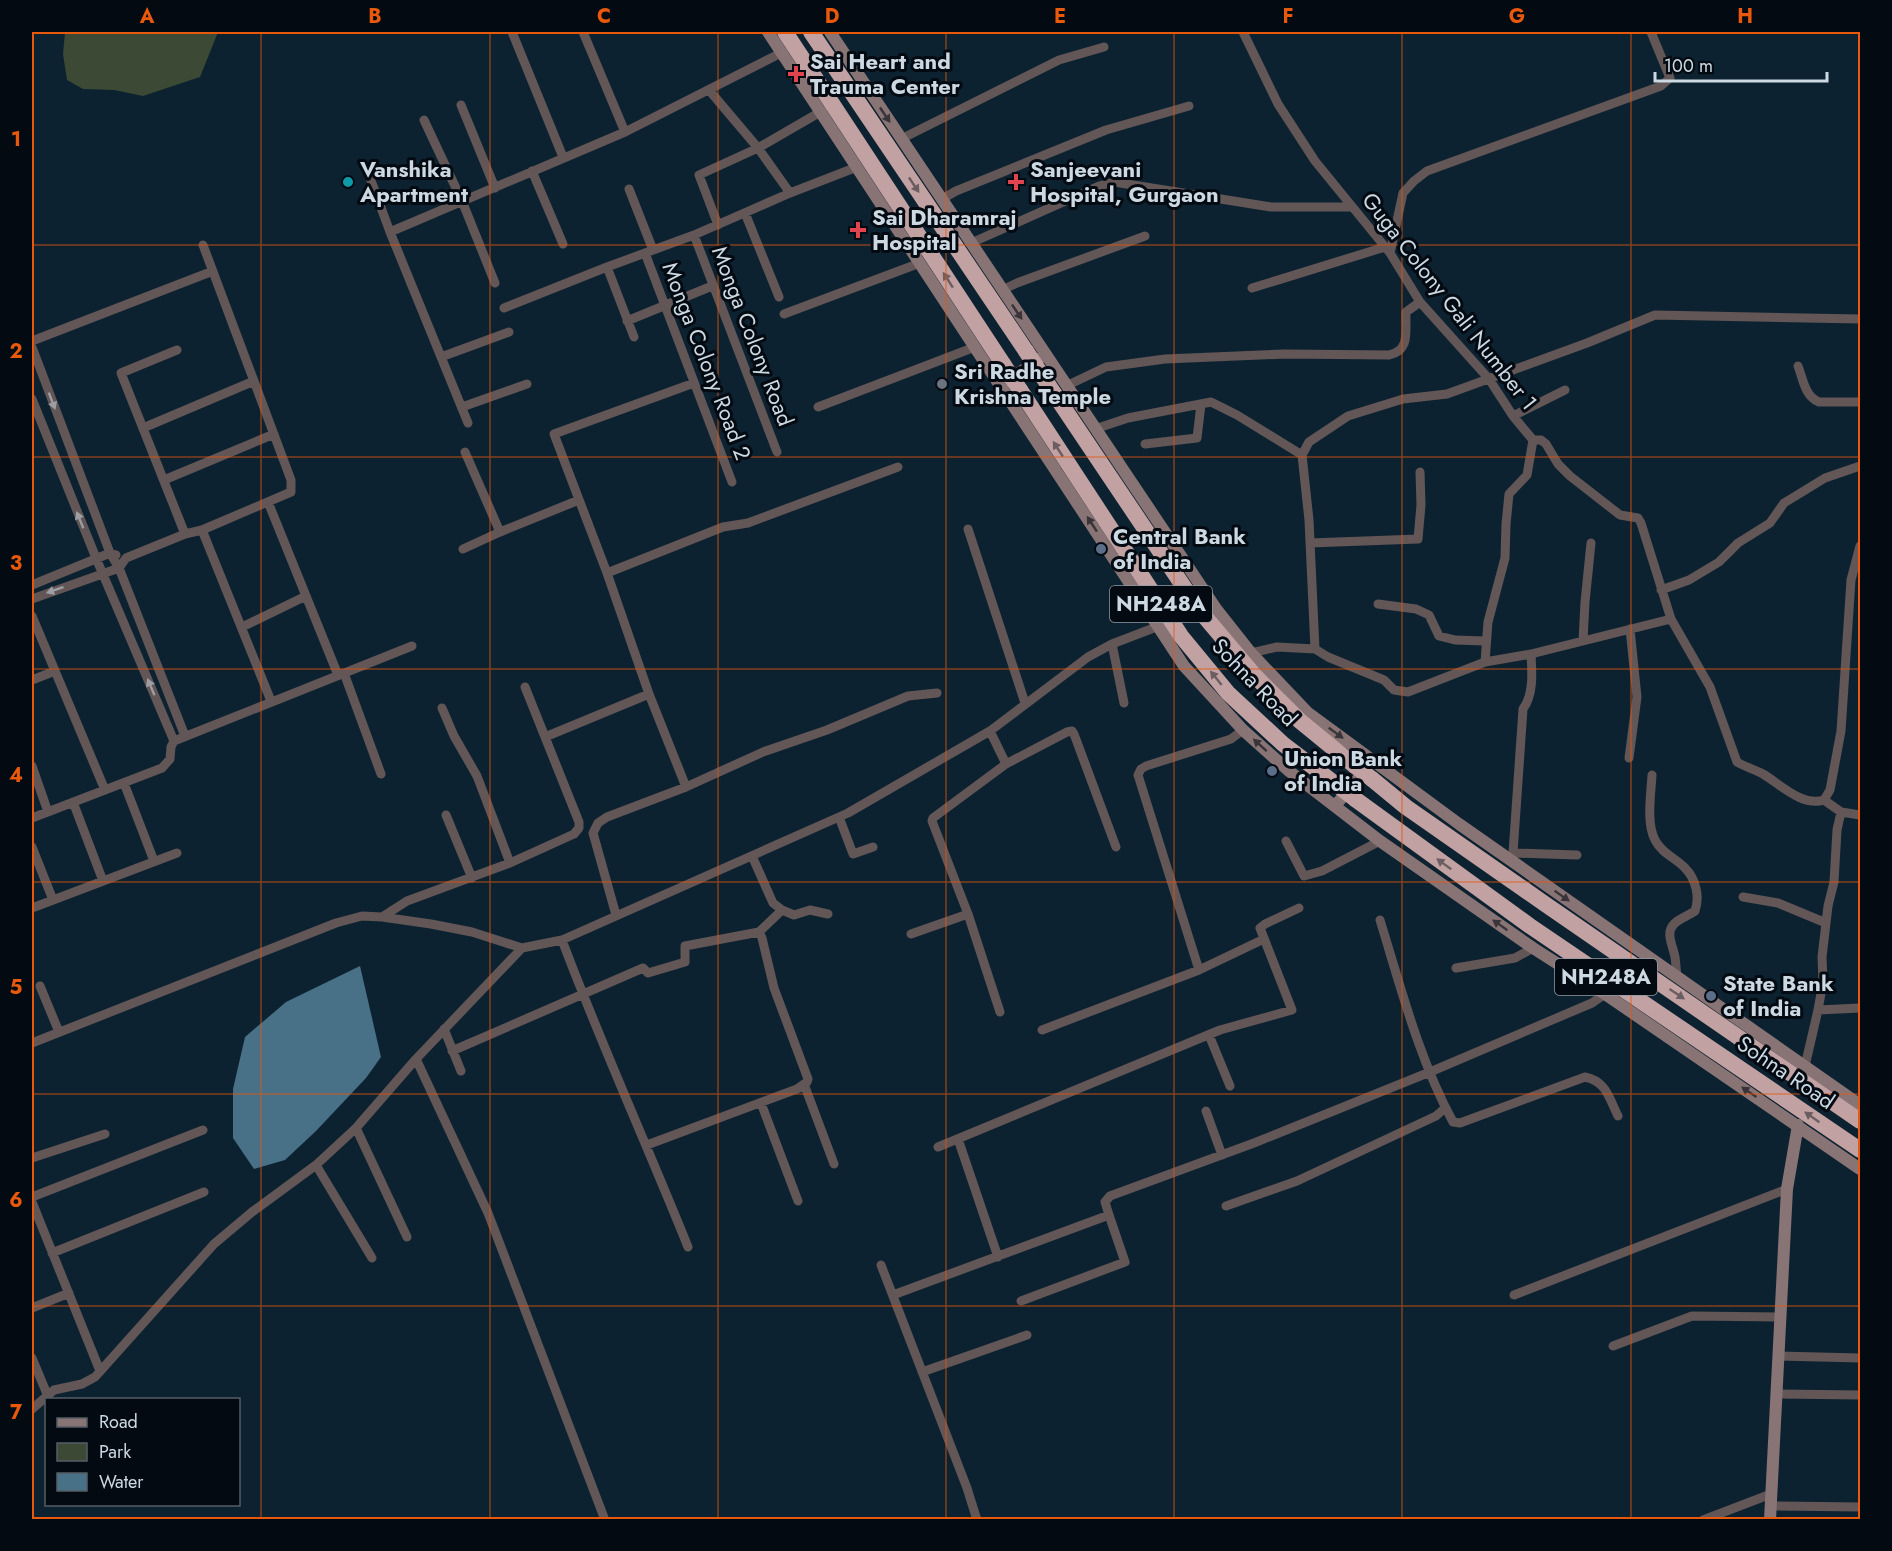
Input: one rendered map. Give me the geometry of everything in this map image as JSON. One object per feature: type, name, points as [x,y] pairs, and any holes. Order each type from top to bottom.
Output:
[{"type":"highway","name":"Sohna Road","points":[[785,32],[1181,636],[1228,693],[1282,744],[1530,926],[1860,1150]]},
{"type":"highway","name":"Sohna Road","points":[[811,32],[1200,611],[1254,675],[1300,721],[1406,807],[1860,1121]]},
{"type":"main road","points":[[768,32],[822,111],[1184,666],[1243,730],[1289,771],[1380,841],[1533,948],[1605,994],[1860,1169]]},
{"type":"main road","points":[[830,32],[1217,610],[1251,653],[1307,712],[1860,1105]]},
{"type":"main road","points":[[1000,386],[1046,355]]},
{"type":"main road","points":[[1335,806],[1373,761]]},
{"type":"main road","points":[[1770,1520],[1786,1188],[1797,1125]]},
{"type":"street","points":[[512,32],[563,158]]},
{"type":"street","points":[[583,32],[625,132]]},
{"type":"street","name":"Guga Colony Gali Number 1","points":[[1243,32],[1288,121],[1315,161],[1387,250],[1420,302],[1489,380],[1513,416],[1533,440],[1541,440],[1546,444],[1558,464],[1570,476],[1620,515],[1638,518],[1671,619],[1710,687],[1737,762],[1763,774],[1794,795],[1819,802],[1824,800]]},
{"type":"street","points":[[1252,288],[1387,250],[1403,193],[1426,171],[1650,90],[1668,81],[1670,78],[1668,69],[1651,32]]},
{"type":"street","points":[[901,139],[1059,60],[1104,47]]},
{"type":"street","points":[[390,232],[625,132],[783,52]]},
{"type":"street","points":[[709,90],[758,148],[789,193]]},
{"type":"street","points":[[461,105],[495,188]]},
{"type":"street","points":[[942,200],[956,191],[1106,129],[1189,106]]},
{"type":"street","points":[[718,225],[699,175],[758,148],[822,111]]},
{"type":"street","points":[[424,120],[462,201],[495,283]]},
{"type":"street","name":"Monga Colony Road","points":[[504,308],[693,235],[789,193],[857,167]]},
{"type":"street","points":[[532,171],[563,244]]},
{"type":"street","points":[[369,175],[468,423]]},
{"type":"street","points":[[971,243],[1099,186],[1113,182],[1271,207],[1352,207]]},
{"type":"street","name":"Monga Colony Road 2","points":[[629,189],[664,306],[732,482]]},
{"type":"street","points":[[745,213],[779,297]]},
{"type":"street","name":"Monga Colony Road","points":[[693,235],[777,452]]},
{"type":"street","points":[[1002,290],[1144,236]]},
{"type":"street","points":[[32,599],[119,568],[126,558],[185,534],[202,530],[291,492],[291,480],[203,245]]},
{"type":"street","points":[[784,314],[920,263]]},
{"type":"street","points":[[607,267],[634,337]]},
{"type":"street","points":[[32,341],[213,272]]},
{"type":"street","points":[[627,321],[712,285]]},
{"type":"street","points":[[1066,386],[1106,367],[1165,359],[1285,354],[1389,355],[1398,353],[1403,349],[1406,312],[1420,302]]},
{"type":"street","points":[[1315,649],[1310,543],[1302,454],[1309,441],[1348,416],[1403,399],[1448,394],[1587,344],[1655,315],[1860,320]]},
{"type":"street","points":[[441,357],[509,332]]},
{"type":"street","points":[[32,347],[110,553],[119,568],[185,736]]},
{"type":"street","points":[[818,407],[975,347]]},
{"type":"street","points":[[177,350],[121,373],[185,534]]},
{"type":"street","points":[[1798,366],[1813,400],[1860,402]]},
{"type":"street","points":[[143,429],[254,381]]},
{"type":"street","points":[[686,787],[649,694],[607,573],[554,434],[694,383]]},
{"type":"street","points":[[462,407],[527,384]]},
{"type":"street","points":[[1513,416],[1565,390]]},
{"type":"street","points":[[32,399],[96,558],[174,741]]},
{"type":"street","points":[[1095,429],[1128,418],[1211,402],[1302,454]]},
{"type":"street","points":[[1145,444],[1197,438],[1201,404]]},
{"type":"street","points":[[164,480],[274,434]]},
{"type":"street","points":[[1485,662],[1488,622],[1505,558],[1509,494],[1527,475],[1533,440]]},
{"type":"street","points":[[465,452],[500,532]]},
{"type":"street","points":[[1661,590],[1689,580],[1719,562],[1738,543],[1770,523],[1784,503],[1825,478],[1860,465]]},
{"type":"street","points":[[607,573],[723,527],[748,522],[898,467]]},
{"type":"street","points":[[1310,543],[1418,539],[1421,505],[1420,472]]},
{"type":"street","points":[[463,549],[579,500]]},
{"type":"street","points":[[268,502],[381,774]]},
{"type":"street","points":[[968,529],[1025,703]]},
{"type":"street","points":[[202,530],[271,701]]},
{"type":"street","points":[[1583,641],[1591,543]]},
{"type":"street","points":[[1860,546],[1851,580],[1841,731],[1830,790],[1824,800],[1841,812],[1860,815]]},
{"type":"street","points":[[32,585],[110,553],[126,558]]},
{"type":"street","points":[[242,627],[306,596]]},
{"type":"street","points":[[1378,604],[1416,609],[1429,615],[1439,636],[1455,640],[1485,641]]},
{"type":"street","points":[[32,616],[105,790]]},
{"type":"street","points":[[1251,653],[1276,647],[1315,649],[1328,657],[1384,680],[1394,690],[1408,692],[1485,662],[1531,654],[1671,619]]},
{"type":"street","points":[[32,1043],[336,923],[362,916],[382,917],[461,930],[522,948],[562,940],[839,817],[990,731],[1082,661],[1112,644],[1159,626]]},
{"type":"street","points":[[1629,758],[1637,697],[1630,629]]},
{"type":"street","points":[[1112,644],[1124,703]]},
{"type":"street","points":[[32,818],[162,768],[170,759],[174,741],[185,736],[412,646]]},
{"type":"street","points":[[1531,654],[1532,676],[1528,702],[1523,710],[1511,856],[1577,855]]},
{"type":"street","points":[[32,680],[55,671]]},
{"type":"street","points":[[382,917],[407,901],[510,863],[574,834],[579,828],[579,822],[525,687]]},
{"type":"street","points":[[616,915],[593,833],[598,823],[607,817],[686,787],[763,752],[827,730],[908,696],[938,693]]},
{"type":"street","points":[[545,737],[649,694]]},
{"type":"street","points":[[442,708],[454,736],[477,776],[510,863]]},
{"type":"street","points":[[1199,970],[1138,775],[1146,766],[1231,739],[1243,730]]},
{"type":"street","points":[[990,731],[1006,764]]},
{"type":"street","points":[[1000,1012],[968,914],[932,819],[1006,764],[1072,731],[1116,847]]},
{"type":"street","points":[[32,766],[48,812]]},
{"type":"street","points":[[1652,776],[1650,807],[1654,839],[1670,858],[1685,868],[1695,884],[1698,899],[1695,911],[1671,926],[1669,935],[1677,976]]},
{"type":"street","points":[[124,783],[154,861]]},
{"type":"street","points":[[72,802],[103,881]]},
{"type":"street","points":[[1805,1066],[1822,982],[1822,957],[1828,906],[1834,882],[1837,830],[1841,812]]},
{"type":"street","points":[[447,815],[472,878]]},
{"type":"street","points":[[839,817],[853,854],[873,847]]},
{"type":"street","points":[[1286,841],[1304,876],[1322,871],[1380,841]]},
{"type":"street","points":[[32,848],[53,900]]},
{"type":"street","points":[[32,908],[177,853]]},
{"type":"street","points":[[753,856],[772,903],[794,915],[810,910],[828,914]]},
{"type":"street","points":[[1743,897],[1778,903],[1826,923]]},
{"type":"street","points":[[938,1147],[1209,1035],[1292,1010],[1260,928],[1299,908]]},
{"type":"street","points":[[452,1051],[643,968],[648,973],[686,962],[685,946],[759,932],[782,910]]},
{"type":"street","points":[[911,934],[968,914]]},
{"type":"street","points":[[1380,920],[1402,993],[1430,1072],[1453,1122],[1460,1123],[1585,1077],[1595,1079],[1604,1087],[1618,1116]]},
{"type":"street","points":[[647,1145],[761,1103],[804,1084],[808,1079],[774,988],[759,932]]},
{"type":"street","points":[[1042,1030],[1199,970],[1264,939]]},
{"type":"street","points":[[562,940],[604,1048],[647,1145],[688,1247]]},
{"type":"street","points":[[32,1409],[47,1394],[65,1386],[82,1384],[95,1377],[214,1244],[252,1212],[316,1165],[356,1128],[416,1059],[522,948]]},
{"type":"street","points":[[1456,968],[1515,958],[1533,948]]},
{"type":"street","points":[[40,986],[59,1032]]},
{"type":"street","points":[[1021,1301],[1125,1262],[1105,1202],[1110,1196],[1222,1155],[1430,1072],[1592,1003],[1605,994]]},
{"type":"street","points":[[1818,1010],[1860,1008]]},
{"type":"street","points":[[444,1029],[461,1071]]},
{"type":"street","points":[[1209,1035],[1230,1086]]},
{"type":"street","points":[[416,1059],[488,1213],[605,1520]]},
{"type":"street","points":[[804,1084],[834,1164]]},
{"type":"street","points":[[761,1103],[798,1201]]},
{"type":"street","points":[[1226,1206],[1297,1181],[1436,1116],[1445,1108]]},
{"type":"street","points":[[1206,1111],[1222,1155]]},
{"type":"street","points":[[356,1128],[407,1237]]},
{"type":"street","points":[[32,1197],[203,1130]]},
{"type":"street","points":[[32,1158],[105,1134]]},
{"type":"street","points":[[958,1139],[998,1257]]},
{"type":"street","points":[[316,1165],[372,1258]]},
{"type":"street","points":[[1514,1295],[1786,1188]]},
{"type":"street","points":[[52,1253],[204,1192]]},
{"type":"street","points":[[32,1202],[100,1371]]},
{"type":"street","points":[[893,1295],[1109,1215]]},
{"type":"street","points":[[881,1265],[967,1488],[977,1520]]},
{"type":"street","points":[[32,1308],[69,1293]]},
{"type":"street","points":[[1613,1346],[1692,1316],[1780,1317]]},
{"type":"street","points":[[922,1372],[1027,1335]]},
{"type":"street","points":[[1778,1356],[1860,1358]]},
{"type":"street","points":[[32,1358],[47,1394]]},
{"type":"street","points":[[1776,1394],[1860,1395]]},
{"type":"street","points":[[1703,1520],[1771,1500],[1860,1507]]},
{"type":"green space","points":[[65,32],[218,32],[200,77],[143,96],[114,90],[83,89],[67,80],[63,54]]},
{"type":"water","points":[[360,966],[381,1057],[366,1078],[285,1160],[254,1169],[233,1138],[233,1089],[245,1037],[286,1002]]},
{"type":"place","name":"Sai Heart and Trauma Center","points":[[796,74]]},
{"type":"place","name":"Vanshika Apartment","points":[[348,182]]},
{"type":"place","name":"Sanjeevani Hospital, Gurgaon","points":[[1016,182]]},
{"type":"place","name":"Sai Dharamraj Hospital","points":[[858,230]]},
{"type":"place","name":"Sri Radhe Krishna Temple","points":[[942,384]]},
{"type":"place","name":"Central Bank of India","points":[[1101,549]]},
{"type":"place","name":"Union Bank of India","points":[[1272,771]]},
{"type":"place","name":"State Bank of India","points":[[1711,996]]}]
